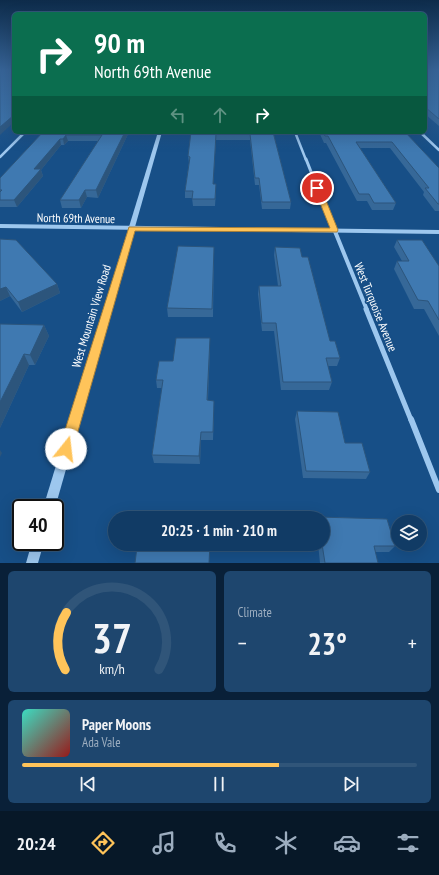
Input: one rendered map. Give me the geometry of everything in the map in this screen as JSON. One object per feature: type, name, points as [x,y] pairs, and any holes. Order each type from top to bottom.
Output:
[{"type":"street","points":[[0,157],[23,134]]},
{"type":"street","name":"West Mountain View Road","points":[[52,499],[159,134]]},
{"type":"street","name":"West Turquoise Avenue","points":[[296,134],[439,490]]},
{"type":"street","points":[[422,134],[439,150]]},
{"type":"street","name":"North 69th Avenue","points":[[0,226],[439,232]]},
{"type":"street","points":[[32,563],[35,551]]},
{"type":"building","points":[[0,96],[12,96],[12,117],[0,127]]},
{"type":"building","points":[[427,96],[439,96],[439,119],[427,109]]},
{"type":"building","points":[[41,134],[124,134],[96,190],[85,190],[79,200],[60,200],[102,135],[66,135],[63,139],[60,139],[34,169],[41,169],[14,200],[0,200],[0,192],[2,190],[0,190],[0,178]]},
{"type":"building","points":[[191,134],[216,134],[213,184],[216,184],[215,199],[192,199],[193,191],[185,191],[190,157],[188,156]]},
{"type":"building","points":[[250,134],[274,134],[291,202],[262,202],[259,178],[255,178]]},
{"type":"building","points":[[324,134],[407,134],[439,168],[439,204],[425,188],[429,188],[392,142],[356,142],[396,203],[374,203],[369,194],[359,194],[328,136],[325,136]]},
{"type":"building","points":[[0,239],[16,240],[57,284],[18,302],[6,287],[0,289]]},
{"type":"building","points":[[397,240],[422,240],[439,266],[439,320],[428,301],[418,300],[397,261],[409,261]]},
{"type":"building","points":[[178,246],[214,247],[212,309],[167,308]]},
{"type":"building","points":[[275,247],[300,248],[302,257],[308,257],[330,341],[335,341],[340,358],[326,358],[332,382],[283,382],[276,323],[262,323],[259,286],[281,286]]},
{"type":"building","points":[[0,324],[44,325],[30,355],[24,354],[0,402]]},
{"type":"building","points":[[176,338],[210,338],[207,400],[214,401],[213,432],[201,432],[199,456],[152,455],[163,380],[156,380],[159,361],[173,361]]},
{"type":"building","points":[[297,411],[338,412],[345,443],[362,443],[370,472],[306,471]]},
{"type":"building","points":[[330,517],[387,519],[391,532],[391,546],[374,546],[378,563],[325,563],[323,551],[330,551]]},
{"type":"building","points":[[136,551],[210,551],[209,563],[135,563]]},
{"type":"route","points":[[66,449],[132,228],[334,230],[317,188]]}]
